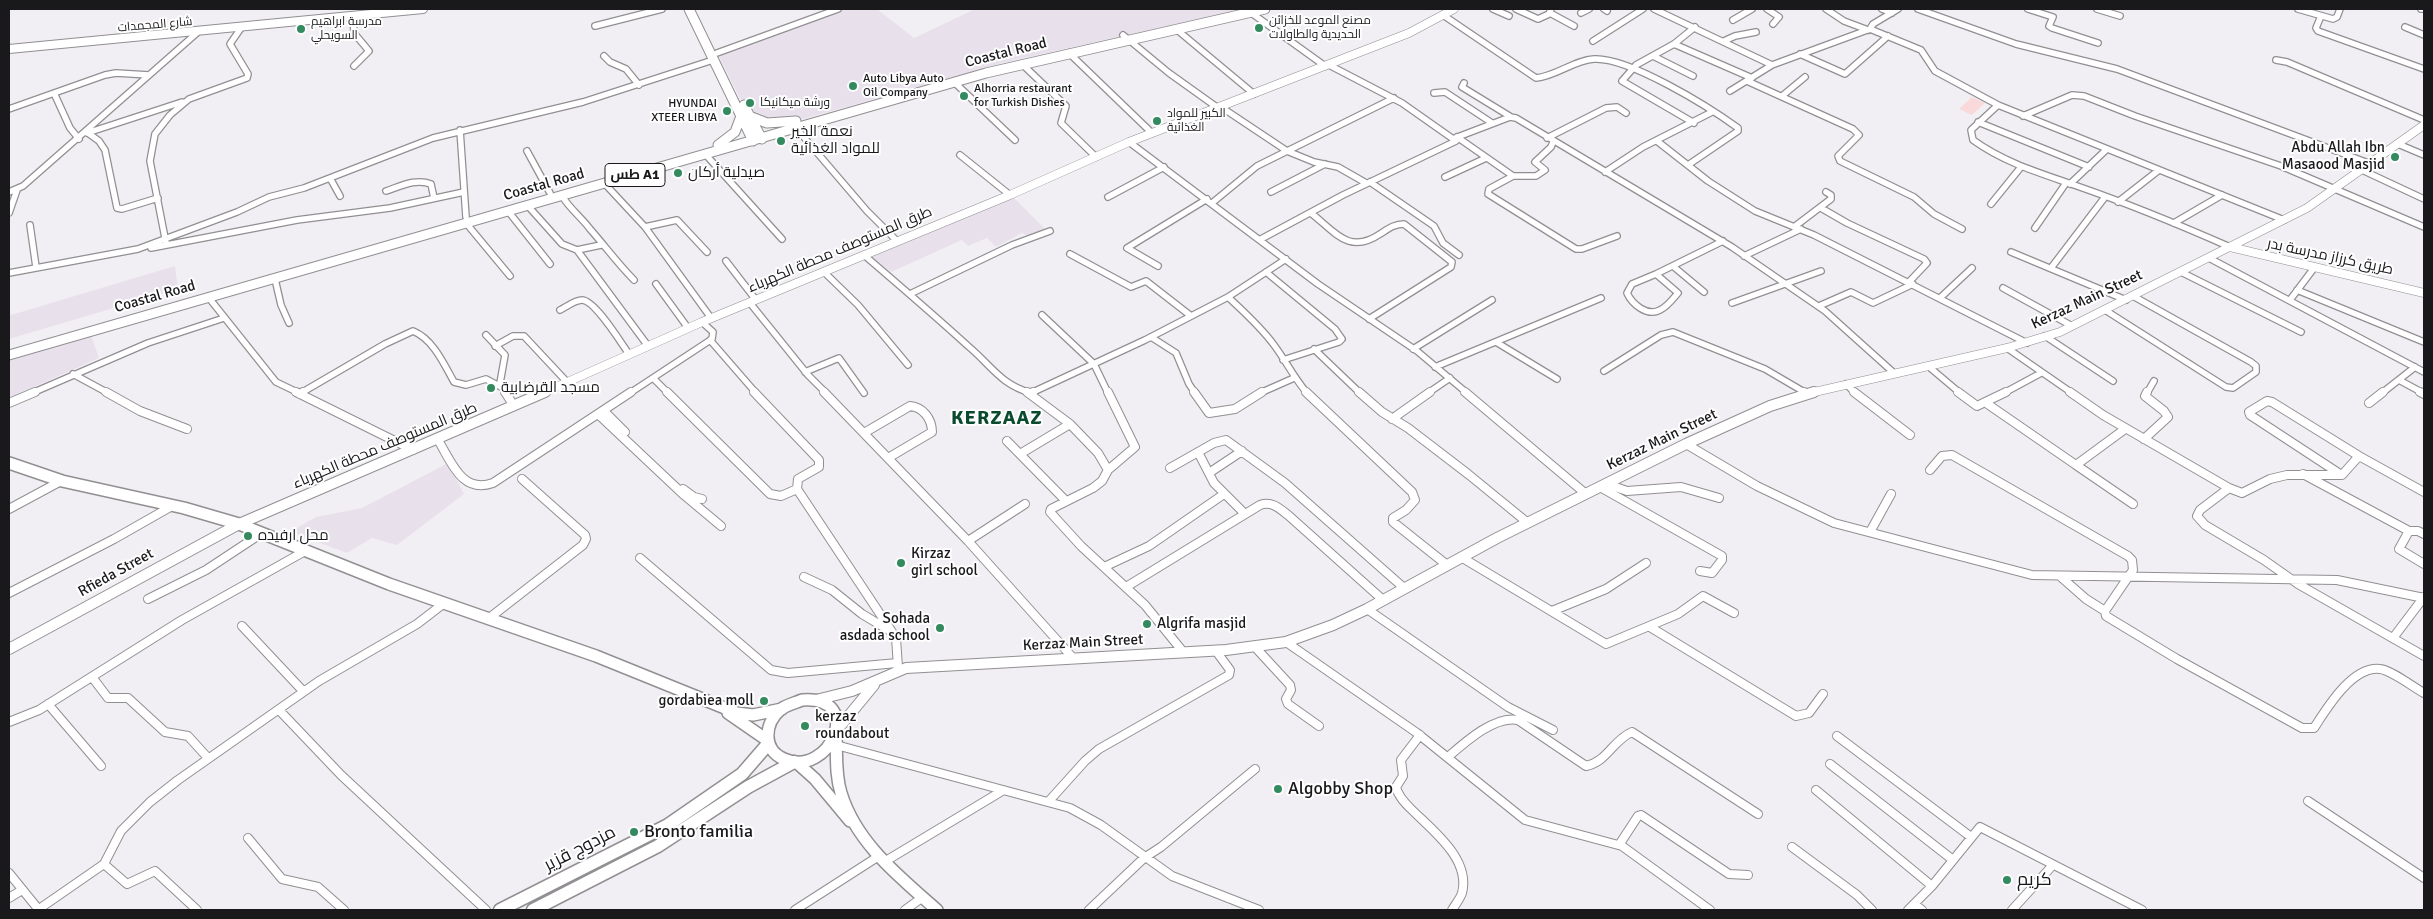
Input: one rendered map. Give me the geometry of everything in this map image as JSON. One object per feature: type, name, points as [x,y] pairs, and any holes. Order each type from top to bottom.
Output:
[{"type":"main road","name":"شارع المجمدات","points":[[9,49],[423,9]]},
{"type":"main road","points":[[689,9],[756,137]]},
{"type":"main road","points":[[697,9],[715,56]]},
{"type":"main road","name":"Coastal Road","points":[[9,349],[466,220],[528,206],[706,155],[756,137],[996,65],[1246,10],[1265,9]]},
{"type":"main road","name":"Coastal Road","points":[[796,125],[1126,37],[1176,29],[1246,10]]},
{"type":"main road","points":[[745,116],[767,123],[796,125]]},
{"type":"main road","points":[[718,144],[735,132],[745,116]]},
{"type":"main road","name":"Coastal Road","points":[[9,355],[275,279],[550,193],[718,144],[756,137]]},
{"type":"main road","points":[[9,463],[62,480],[239,524],[443,604],[596,656],[708,701],[748,714],[782,709],[798,701],[816,700],[832,708],[837,718],[836,770],[838,783],[853,824]]},
{"type":"main road","points":[[708,701],[767,742],[774,755],[795,762],[815,779],[882,859],[937,910]]},
{"type":"main road","points":[[767,742],[768,726],[782,709]]},
{"type":"main road","points":[[795,762],[820,754],[836,737]]},
{"type":"main road","name":"مزدوج قزير","points":[[500,910],[668,825],[742,774],[767,742]]},
{"type":"main road","name":"مزدوج قزير","points":[[533,910],[672,838],[714,812],[762,777],[795,762]]},
{"type":"street","points":[[595,26],[662,9]]},
{"type":"street","points":[[821,9],[826,13]]},
{"type":"street","points":[[166,242],[274,196],[330,178],[415,144],[460,130],[583,102],[639,85],[838,9]]},
{"type":"street","points":[[1493,9],[1509,16]]},
{"type":"street","points":[[1516,9],[1536,19],[1551,11],[1574,26]]},
{"type":"street","points":[[1581,13],[1589,9]]},
{"type":"street","points":[[1593,41],[1644,9]]},
{"type":"street","points":[[1654,9],[1772,64]]},
{"type":"street","points":[[1733,20],[1752,9]]},
{"type":"street","points":[[1767,9],[1779,17],[1773,24]]},
{"type":"street","points":[[1827,9],[1844,21],[1921,50],[1935,71],[1998,105],[2284,220]]},
{"type":"street","points":[[1882,9],[1892,13]]},
{"type":"street","points":[[1730,91],[1750,80],[1772,64],[1870,30],[1873,24],[1898,9]]},
{"type":"street","points":[[1918,9],[1986,35],[2088,64],[2117,69],[2371,164]]},
{"type":"street","points":[[2028,9],[2052,17],[2050,28],[2098,43]]},
{"type":"street","points":[[2097,9],[2120,16]]},
{"type":"street","points":[[2298,9],[2335,19],[2340,9]]},
{"type":"street","points":[[1246,10],[1327,66],[1394,98],[1513,176]]},
{"type":"street","points":[[1448,11],[1536,78],[1545,77],[1593,60],[1610,61],[1632,69],[1683,94],[1737,126],[1738,131],[1688,165]]},
{"type":"street","name":"طرق المستوصف محطة الكهرباء","points":[[239,524],[438,440],[711,318],[1010,195],[1152,133],[1409,33],[1448,11]]},
{"type":"street","points":[[353,16],[351,28],[354,37],[369,51],[354,66]]},
{"type":"street","points":[[2321,16],[2316,28],[2318,31],[2424,69]]},
{"type":"street","points":[[1694,27],[1674,44],[1632,69],[1622,80],[1694,123]]},
{"type":"street","points":[[2405,27],[2424,35]]},
{"type":"street","points":[[86,133],[247,78],[248,74],[230,44],[241,28]]},
{"type":"street","points":[[1176,29],[1254,94]]},
{"type":"street","points":[[9,192],[17,190],[79,139],[198,32]]},
{"type":"street","points":[[1724,41],[1735,36],[1756,32]]},
{"type":"street","points":[[1800,54],[1845,74],[1888,36]]},
{"type":"street","points":[[1126,37],[1170,73],[1287,151],[1342,168],[1368,182],[1434,226],[1443,243],[1459,255]]},
{"type":"street","points":[[1674,44],[1837,121],[1858,133],[1857,137],[1838,156],[1840,161],[1914,197],[1934,214],[1962,229]]},
{"type":"street","points":[[1069,53],[1152,133]]},
{"type":"street","points":[[604,56],[610,62],[626,69],[639,85]]},
{"type":"street","points":[[1653,56],[1693,76]]},
{"type":"street","points":[[2276,60],[2305,69],[2423,125]]},
{"type":"street","points":[[1022,64],[1066,106],[1060,123],[1096,157]]},
{"type":"street","points":[[9,109],[111,74],[149,75]]},
{"type":"street","points":[[1782,96],[1805,77]]},
{"type":"street","points":[[954,82],[1016,140]]},
{"type":"street","points":[[1464,83],[1462,86],[1511,117],[1723,241],[1819,306],[1894,373]]},
{"type":"street","points":[[1434,93],[1445,92],[1492,124]]},
{"type":"street","points":[[54,93],[70,128],[79,139]]},
{"type":"street","points":[[2024,116],[2072,96],[2084,96],[2135,116],[2281,166],[2424,227]]},
{"type":"street","points":[[1158,266],[1127,248],[1234,187],[1257,166],[1394,98]]},
{"type":"street","points":[[166,242],[150,161],[152,141],[165,120],[189,99]]},
{"type":"street","points":[[1998,105],[1971,130],[1972,140],[1992,154],[2020,167],[2174,223],[2230,248]]},
{"type":"street","points":[[1550,140],[1606,108],[1617,107],[1626,113]]},
{"type":"street","points":[[1605,172],[1657,141],[1712,112]]},
{"type":"street","points":[[1261,239],[1368,182],[1456,141],[1456,138],[1511,117]]},
{"type":"street","points":[[1978,122],[2089,167]]},
{"type":"street","points":[[796,125],[867,211],[897,241]]},
{"type":"street","name":"Kerzaz Main Street","points":[[836,737],[869,689],[898,666],[916,667],[1216,651],[1286,642],[1306,636],[1367,609],[1461,557],[1686,444],[1751,414],[1807,394],[2027,343],[2072,326],[2284,220],[2336,189],[2423,125]]},
{"type":"street","points":[[460,130],[466,220],[510,276]]},
{"type":"street","points":[[86,133],[99,141],[105,150],[117,208],[122,209],[158,198]]},
{"type":"street","points":[[1550,140],[1551,147],[1535,162],[1545,170],[1536,176],[1513,176],[1489,189],[1488,194],[1576,249],[1582,249],[1617,236]]},
{"type":"street","points":[[1657,141],[1715,186],[1755,211],[1801,229],[2027,343]]},
{"type":"street","points":[[1130,142],[1261,239],[1286,260],[1413,349],[1450,378],[1586,494]]},
{"type":"street","points":[[2398,144],[2424,155]]},
{"type":"street","points":[[2036,228],[2068,184],[2107,149]]},
{"type":"street","points":[[527,152],[550,193]]},
{"type":"street","points":[[706,155],[741,196],[782,239]]},
{"type":"street","points":[[960,155],[1010,195]]},
{"type":"street","points":[[1445,177],[1486,158]]},
{"type":"street","points":[[1271,192],[1325,164]]},
{"type":"street","points":[[1108,197],[1164,167]]},
{"type":"street","points":[[1991,204],[2020,167]]},
{"type":"street","points":[[2118,202],[2159,170]]},
{"type":"street","points":[[2362,170],[2424,199]]},
{"type":"street","points":[[330,178],[340,196]]},
{"type":"street","points":[[386,191],[419,182],[427,182],[431,184],[434,198]]},
{"type":"street","points":[[605,184],[645,227],[711,318]]},
{"type":"street","points":[[9,213],[17,190]]},
{"type":"street","points":[[9,273],[166,242],[297,220],[376,210],[464,192]]},
{"type":"street","points":[[1794,227],[1832,197],[1826,192]]},
{"type":"street","points":[[2174,223],[2222,195]]},
{"type":"street","points":[[562,196],[572,211],[589,227],[601,244],[634,280]]},
{"type":"street","points":[[2050,268],[2105,197]]},
{"type":"street","points":[[528,206],[562,244],[577,250],[648,346]]},
{"type":"street","points":[[1819,306],[1851,292],[1873,303],[1911,283],[1927,263],[1924,259],[1847,223],[1820,208]]},
{"type":"street","points":[[508,211],[550,264]]},
{"type":"street","points":[[1311,213],[1348,243],[1354,244],[1374,239],[1396,224],[1404,224],[1452,262],[1451,267],[1369,319]]},
{"type":"street","points":[[645,227],[677,220],[707,252]]},
{"type":"street","points":[[30,226],[36,267]]},
{"type":"street","points":[[1744,256],[1801,229]]},
{"type":"street","points":[[910,294],[1012,245],[1050,231]]},
{"type":"street","points":[[1656,274],[1678,293],[1662,310],[1655,311],[1636,306],[1630,300],[1627,291],[1632,284],[1656,274],[1674,267],[1699,251],[1723,241]]},
{"type":"street","points":[[577,250],[601,244]]},
{"type":"street","name":"طريق كرزاز مدرسة بدر","points":[[2230,248],[2424,293]]},
{"type":"street","points":[[2012,252],[2130,298],[2251,362],[2256,366],[2256,372],[2233,388],[2226,387],[2106,310]]},
{"type":"street","points":[[864,254],[971,348],[1006,383],[1016,389],[1031,393],[1070,424],[1098,453],[1108,470]]},
{"type":"street","points":[[1070,254],[1131,287],[1146,282],[1155,286],[1191,316]]},
{"type":"street","points":[[2209,258],[2424,372]]},
{"type":"street","points":[[1031,393],[1151,337],[1228,297],[1286,260]]},
{"type":"street","points":[[726,261],[805,372],[968,541],[1073,658]]},
{"type":"street","points":[[1674,267],[1704,292]]},
{"type":"street","points":[[1940,298],[1972,268]]},
{"type":"street","points":[[2290,300],[2314,268]]},
{"type":"street","points":[[1732,303],[1783,283],[1821,271]]},
{"type":"street","points":[[824,272],[858,305],[880,334],[908,365]]},
{"type":"street","points":[[1266,272],[1340,334],[1342,339],[1339,342],[1283,360]]},
{"type":"street","points":[[2181,272],[2300,332]]},
{"type":"street","points":[[275,279],[281,305],[289,324]]},
{"type":"street","points":[[656,284],[688,328]]},
{"type":"street","points":[[2003,288],[2072,326]]},
{"type":"street","points":[[2297,290],[2424,342]]},
{"type":"street","points":[[1228,297],[1257,324],[1294,378],[1332,419],[1412,492],[1415,500],[1406,510],[1393,518],[1393,522],[1447,565]]},
{"type":"street","points":[[209,298],[270,377],[300,394],[413,450]]},
{"type":"street","points":[[1435,367],[1601,298]]},
{"type":"street","points":[[560,310],[581,300],[587,301],[606,322],[629,354]]},
{"type":"street","points":[[1413,349],[1492,300]]},
{"type":"street","points":[[1042,315],[1073,342],[1094,364],[1122,423],[1134,443],[1133,450],[1108,470],[1102,481],[1093,488],[1051,509],[1052,515],[1081,546],[1126,587],[1164,626],[1184,653]]},
{"type":"street","points":[[9,403],[148,343],[224,318]]},
{"type":"street","points":[[438,440],[466,480],[476,487],[482,486],[507,474],[710,340],[713,332],[702,322]]},
{"type":"street","points":[[300,394],[385,344],[413,331],[418,332],[436,352],[457,385],[468,385],[486,379],[501,387],[514,406]]},
{"type":"street","points":[[1604,371],[1662,335],[1673,332],[1765,370],[1807,394]]},
{"type":"street","points":[[486,335],[505,355],[500,375],[501,387]]},
{"type":"street","points":[[495,346],[513,336],[524,336],[567,382]]},
{"type":"street","points":[[2045,336],[2113,381]]},
{"type":"street","points":[[1151,337],[1176,353],[1190,384],[1209,412],[1235,410],[1260,393],[1294,378]]},
{"type":"street","points":[[640,558],[771,670],[788,673],[898,666],[896,638],[797,489],[798,479],[819,467],[819,460],[744,381],[710,340]]},
{"type":"street","points":[[1496,342],[1557,379]]},
{"type":"street","points":[[2007,348],[2125,429],[2229,488],[2242,493],[2270,479],[2301,473],[2342,475]]},
{"type":"street","points":[[1314,349],[1346,382],[1392,419],[1460,468],[1528,523]]},
{"type":"street","points":[[805,372],[830,360],[839,358],[853,381],[864,393]]},
{"type":"street","points":[[1928,366],[1977,406],[2041,373]]},
{"type":"street","points":[[2369,403],[2415,367]]},
{"type":"street","points":[[73,374],[140,411],[187,429]]},
{"type":"street","points":[[653,378],[770,494],[781,496],[797,489]]},
{"type":"street","points":[[1392,419],[1450,378]]},
{"type":"street","points":[[2399,380],[2424,394]]},
{"type":"street","points":[[2144,439],[2168,417],[2164,410],[2145,396],[2154,381]]},
{"type":"street","points":[[1846,384],[1863,402],[1910,435]]},
{"type":"street","points":[[2342,475],[2252,416],[2249,412],[2270,401],[2359,456],[2424,492]]},
{"type":"street","points":[[1986,403],[2133,504]]},
{"type":"street","points":[[864,433],[910,406],[915,406],[922,411],[932,425],[932,432],[888,458]]},
{"type":"street","points":[[601,412],[683,488],[694,497],[702,499]]},
{"type":"street","points":[[601,412],[684,495],[721,526]]},
{"type":"street","points":[[1020,454],[1070,424]]},
{"type":"street","points":[[2076,465],[2125,429]]},
{"type":"street","points":[[1170,468],[1221,440],[1226,440],[1327,519],[1404,588]]},
{"type":"street","points":[[1007,441],[1066,501]]},
{"type":"street","points":[[1686,444],[1738,476],[1834,523],[2032,574],[2061,577],[2130,574],[2347,581],[2424,598],[2393,638]]},
{"type":"street","points":[[1209,473],[1242,451]]},
{"type":"street","points":[[1198,452],[1214,483],[1244,514]]},
{"type":"street","points":[[1930,470],[1946,454],[1956,457],[2128,556],[2133,566],[2130,574],[2105,611]]},
{"type":"street","points":[[2342,475],[2359,456]]},
{"type":"street","points":[[2301,473],[2409,531],[2415,530],[2424,534]]},
{"type":"street","points":[[488,619],[583,545],[586,539],[585,535],[522,479]]},
{"type":"street","points":[[9,509],[62,480]]},
{"type":"street","points":[[1603,486],[1627,491],[1681,487],[1719,498]]},
{"type":"street","points":[[1603,486],[1722,556],[1722,560],[1712,573],[1700,571]]},
{"type":"street","points":[[2229,488],[2197,514],[2198,518],[2289,579],[2424,656]]},
{"type":"street","points":[[1104,567],[1149,546],[1224,494]]},
{"type":"street","points":[[1870,532],[1891,494]]},
{"type":"street","points":[[1126,587],[1265,503],[1277,506],[1383,600]]},
{"type":"street","points":[[968,541],[1025,504]]},
{"type":"street","points":[[9,593],[114,539],[172,506]]},
{"type":"street","name":"Rfieda Street","points":[[9,649],[239,524]]},
{"type":"street","points":[[2409,531],[2399,549],[2424,564]]},
{"type":"street","points":[[148,598],[206,570],[262,533]]},
{"type":"street","points":[[9,722],[26,716],[48,704],[182,620],[307,550]]},
{"type":"street","points":[[1461,557],[1606,644],[1615,642],[1678,614],[1703,596],[1734,612]]},
{"type":"street","points":[[1552,611],[1606,590],[1646,563]]},
{"type":"street","points":[[804,577],[832,590],[862,614],[892,632]]},
{"type":"street","points":[[2061,577],[2086,599],[2105,611],[2108,618],[2302,728],[2314,728],[2338,692],[2368,669],[2382,669],[2424,693]]},
{"type":"street","points":[[9,873],[39,910],[104,864],[114,841],[132,819],[150,802],[208,758],[279,710],[303,691],[417,624],[443,604]]},
{"type":"street","points":[[1367,609],[1508,707],[1553,730]]},
{"type":"street","points":[[242,626],[303,691]]},
{"type":"street","points":[[1650,627],[1796,716],[1806,716],[1811,712],[1823,694]]},
{"type":"street","points":[[1286,642],[1322,669],[1420,735],[1525,820],[1619,845],[1710,910]]},
{"type":"street","points":[[1255,647],[1290,685],[1291,690],[1286,699],[1288,704],[1319,726]]},
{"type":"street","points":[[1049,801],[1085,761],[1099,749],[1229,675],[1230,670],[1216,651]]},
{"type":"street","name":"Kerzaz Main Street","points":[[816,700],[852,691],[884,676]]},
{"type":"street","points":[[92,677],[108,698],[128,698],[166,732],[188,736],[208,758]]},
{"type":"street","points":[[48,704],[101,766]]},
{"type":"street","points":[[279,710],[341,775],[425,851],[486,910]]},
{"type":"street","points":[[1448,757],[1476,732],[1509,718],[1518,720],[1586,766],[1597,764],[1625,734],[1632,732],[1758,814]]},
{"type":"street","points":[[1420,735],[1401,760],[1403,776],[1396,787],[1397,792],[1436,833],[1460,868],[1463,886],[1452,910]]},
{"type":"street","points":[[1837,736],[1971,837]]},
{"type":"street","points":[[836,737],[1002,791],[1049,801],[1070,808],[1101,825],[1144,858],[1172,876],[1259,910]]},
{"type":"street","points":[[1830,764],[1953,860]]},
{"type":"street","points":[[1089,910],[1144,858],[1161,847],[1255,768]]},
{"type":"street","points":[[1816,790],[1932,886]]},
{"type":"street","points":[[795,910],[1002,791]]},
{"type":"street","points":[[2308,801],[2424,878]]},
{"type":"street","points":[[1619,845],[1638,816],[1641,815],[1729,874],[1748,875]]},
{"type":"street","points":[[1922,910],[1911,907],[1932,886],[1980,827],[2052,866],[2142,910]]},
{"type":"street","points":[[248,838],[282,880],[318,887],[344,910]]},
{"type":"street","points":[[1792,847],[1857,895],[1872,910]]},
{"type":"street","points":[[104,864],[127,884],[155,871],[197,910]]},
{"type":"street","points":[[2012,910],[2052,866]]},
{"type":"street","points":[[9,898],[22,890]]},
{"type":"street","points":[[905,910],[922,897]]},
{"type":"shaded area","points":[[838,9],[877,9],[914,38],[975,9],[1243,9],[1002,63],[796,121],[776,123],[749,116],[717,53]]},
{"type":"shaded area","points":[[1972,97],[1985,103],[1972,115],[1959,109]]},
{"type":"shaded area","points":[[1011,195],[1045,229],[1028,236],[1022,233],[996,247],[987,238],[968,246],[962,240],[891,272],[866,252]]},
{"type":"shaded area","points":[[175,266],[178,289],[9,339],[9,316],[11,315]]},
{"type":"shaded area","points":[[91,335],[99,358],[9,398],[9,359]]},
{"type":"shaded area","points":[[448,463],[464,494],[397,545],[372,538],[347,553],[290,532],[316,517],[362,508]]},
{"type":"place","name":"مصنع الموعد للخزائن الحديدية والطاولات","points":[[1259,28]]},
{"type":"place","name":"مدرسة ابراهيم السويحلي","points":[[301,29]]},
{"type":"place","name":"Auto Libya Auto Oil Company","points":[[853,86]]},
{"type":"place","name":"Alhorria restaurant for Turkish Dishes","points":[[964,96]]},
{"type":"place","name":"ورشة ميكانيكا","points":[[750,103]]},
{"type":"place","name":"HYUNDAI XTEER LIBYA","points":[[727,111]]},
{"type":"place","name":"الكبير للمواد الغذائية","points":[[1157,121]]},
{"type":"place","name":"نعمة الخير للمواد الغذائية","points":[[781,141]]},
{"type":"place","name":"Abdu Allah Ibn Masaood Masjid","points":[[2395,157]]},
{"type":"place","name":"صيدلية أركان","points":[[678,173]]},
{"type":"place","name":"مسجد القرضابية","points":[[491,388]]},
{"type":"place","name":"محل ارفيده","points":[[248,536]]},
{"type":"place","name":"Kirzaz girl school","points":[[901,563]]},
{"type":"place","name":"Algrifa masjid","points":[[1147,624]]},
{"type":"place","name":"Sohada asdada school","points":[[940,628]]},
{"type":"place","name":"gordabiea moll","points":[[764,701]]},
{"type":"place","name":"kerzaz roundabout","points":[[805,726]]},
{"type":"place","name":"Algobby Shop","points":[[1278,789]]},
{"type":"place","name":"Bronto familia","points":[[634,832]]},
{"type":"place","name":"كريم","points":[[2007,880]]},
{"type":"district","name":"KERZAAZ","points":[[997,419]]}]
